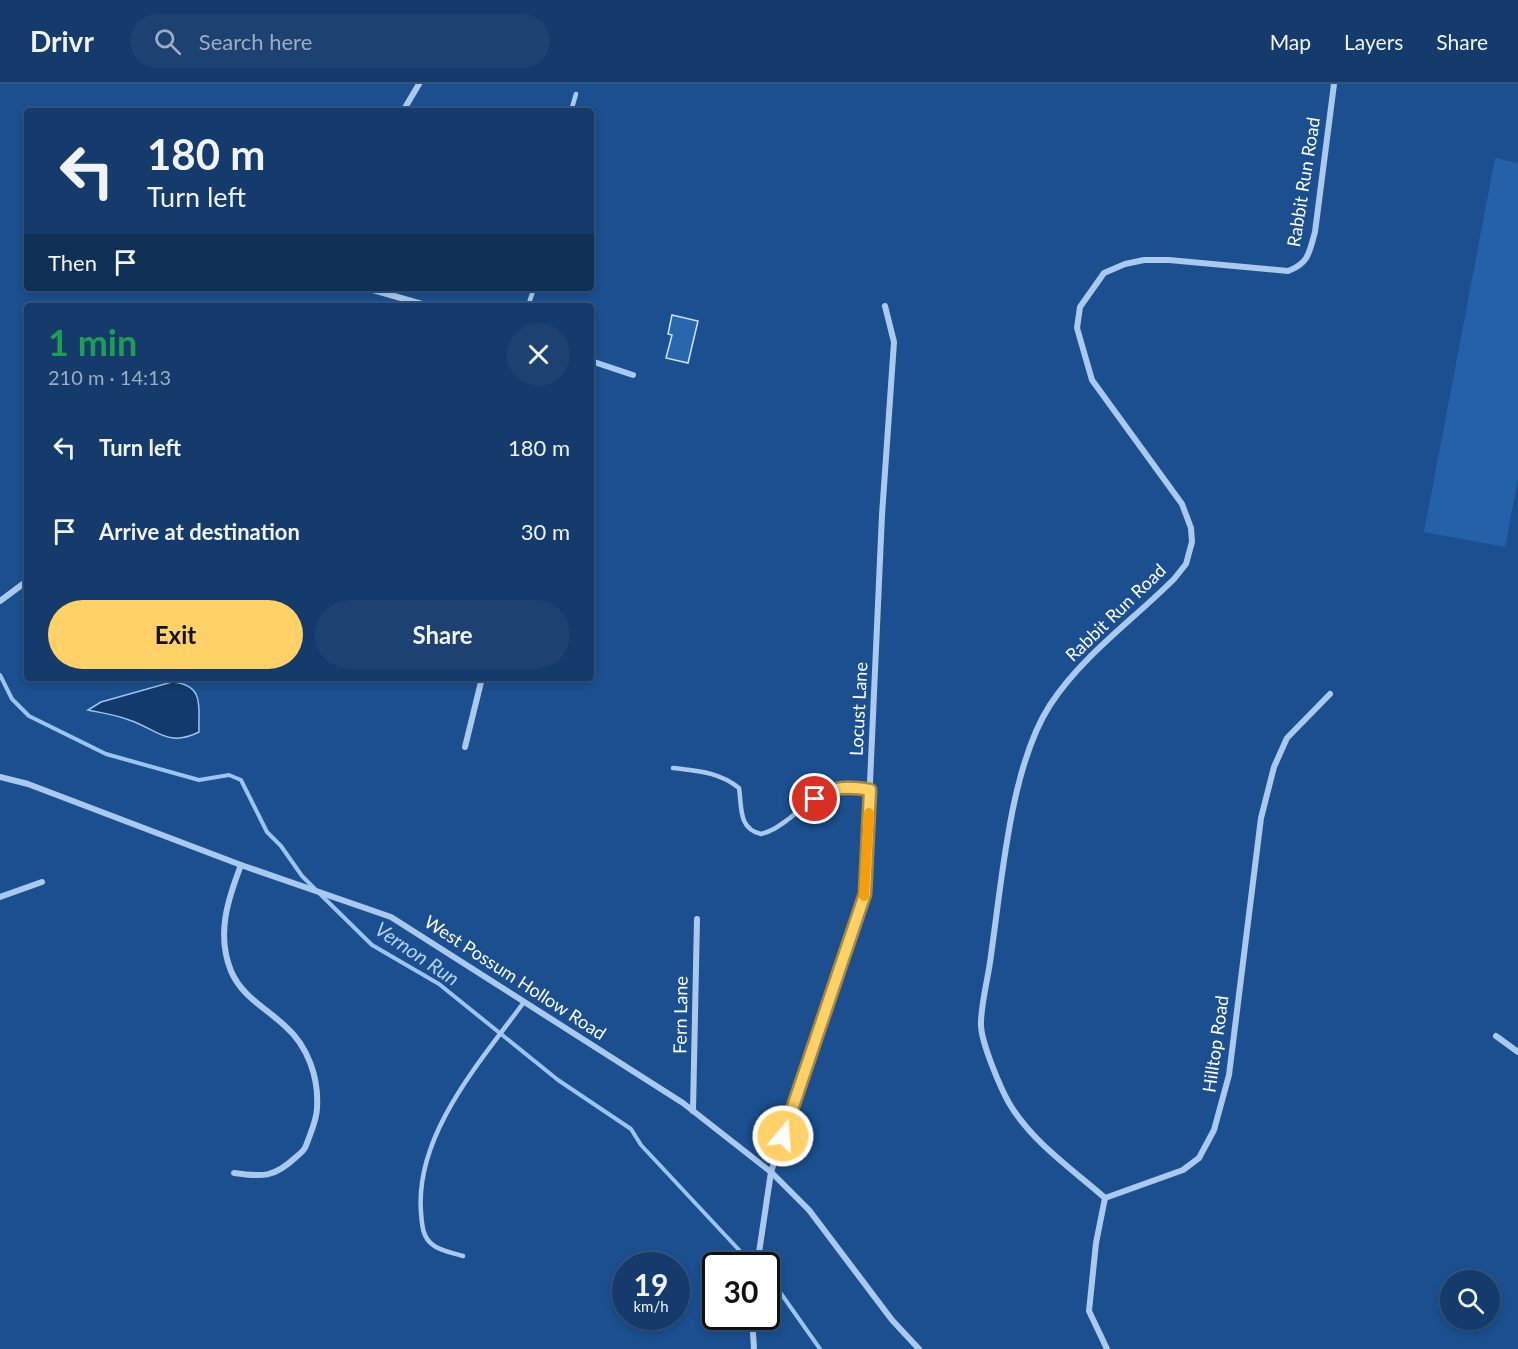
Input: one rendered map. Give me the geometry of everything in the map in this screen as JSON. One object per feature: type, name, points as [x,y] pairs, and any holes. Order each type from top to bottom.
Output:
[{"type":"street","points":[[405,108],[419,84]]},
{"type":"street","name":"Rabbit Run Road","points":[[1105,1198],[1036,1138],[1009,1103],[992,1064],[981,1027],[1008,841],[1021,778],[1032,742],[1050,706],[1079,668],[1174,579],[1186,564],[1192,542],[1191,528],[1182,504],[1092,380],[1077,328],[1080,307],[1104,273],[1125,264],[1144,260],[1169,260],[1288,271],[1301,266],[1309,254],[1315,232],[1334,84]]},
{"type":"street","points":[[376,291],[418,303]]},
{"type":"street","name":"Locust Lane","points":[[759,1252],[771,1172],[865,894],[882,515],[894,342],[885,306]]},
{"type":"street","points":[[594,362],[633,375]]},
{"type":"street","points":[[0,601],[24,582]]},
{"type":"street","points":[[465,747],[481,681]]},
{"type":"street","name":"Hilltop Road","points":[[1105,1198],[1183,1170],[1199,1158],[1214,1130],[1229,1075],[1261,818],[1274,767],[1287,738],[1330,694]]},
{"type":"street","name":"West Possum Hollow Road","points":[[0,777],[38,788],[241,865],[391,917],[693,1111],[771,1172],[809,1210],[892,1320],[919,1349]]},
{"type":"street","points":[[234,1173],[261,1176],[285,1168],[306,1148],[317,1109],[315,1074],[305,1049],[286,1026],[251,1000],[231,971],[224,937],[226,903],[241,865]]},
{"type":"street","points":[[0,897],[42,882]]},
{"type":"street","name":"Fern Lane","points":[[693,1111],[697,918]]},
{"type":"street","points":[[1496,1036],[1518,1052]]},
{"type":"street","points":[[1105,1198],[1096,1243],[1089,1311],[1107,1349]]},
{"type":"street","points":[[753,1330],[754,1349]]},
{"type":"lane","points":[[572,108],[576,94]]},
{"type":"lane","points":[[673,768],[715,774],[739,788],[742,819],[746,826],[761,834],[779,827],[802,807],[829,790],[843,786],[870,790]]},
{"type":"lane","points":[[463,1256],[433,1246],[422,1229],[420,1196],[430,1153],[441,1124],[466,1081],[524,1002]]},
{"type":"shaded area","points":[[1495,158],[1518,163],[1518,479],[1505,547],[1424,532]]},
{"type":"shaded area","points":[[172,682],[183,684],[195,693],[199,706],[199,732],[170,738],[124,718],[88,710],[101,702]]},
{"type":"building","points":[[672,315],[698,321],[688,363],[666,358],[672,335],[668,334]]},
{"type":"waterway","name":"Vernon Run","points":[[0,675],[12,699],[29,716],[106,754],[199,780],[229,775],[241,780],[267,832],[315,889]]},
{"type":"waterway","name":"Vernon Run","points":[[320,894],[372,945],[439,984],[558,1080],[631,1129],[641,1145],[741,1252]]},
{"type":"waterway","name":"Vernon Run","points":[[780,1292],[820,1349]]},
{"type":"slow traffic","points":[[864,896],[869,813]]},
{"type":"route","points":[[783,1136],[865,894],[870,790],[843,786],[829,790],[815,799]]}]
